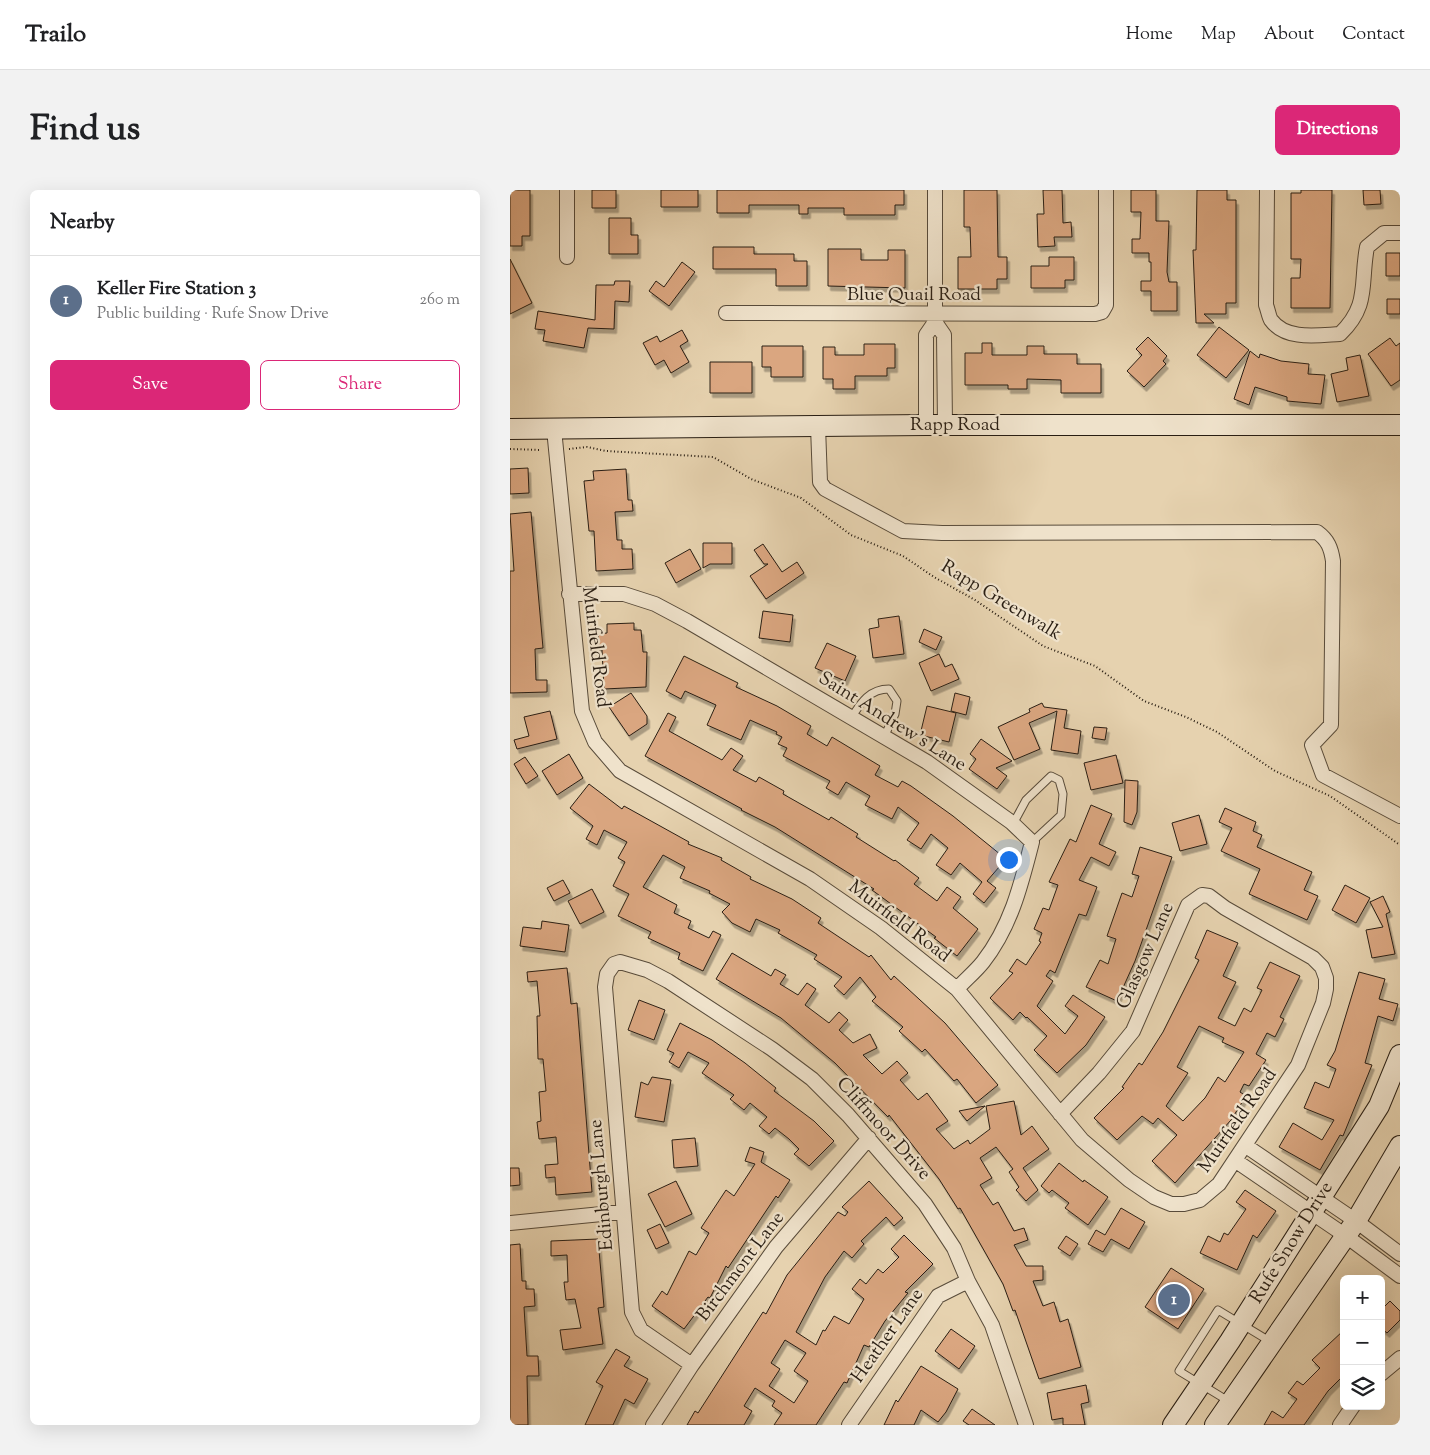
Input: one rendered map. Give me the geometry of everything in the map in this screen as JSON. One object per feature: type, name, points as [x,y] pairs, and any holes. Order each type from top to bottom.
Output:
[{"type":"street","points":[[567,190],[567,257]]},
{"type":"street","points":[[935,190],[935,318],[944,335],[936,425]]},
{"type":"street","name":"Blue Quail Road","points":[[726,313],[935,318],[1061,315],[1102,312],[1106,305],[1106,190]]},
{"type":"street","points":[[1267,190],[1266,305],[1272,320],[1288,332],[1308,336],[1340,334],[1353,321],[1362,304],[1363,268],[1367,247],[1384,233],[1400,233]]},
{"type":"street","points":[[935,318],[926,335],[936,425]]},
{"type":"street","name":"Rapp Road","points":[[510,429],[936,425],[1400,425]]},
{"type":"street","points":[[818,426],[820,482],[825,489],[903,531],[942,533],[1317,532],[1330,547],[1333,562],[1330,725],[1312,745],[1323,775],[1400,816]]},
{"type":"street","name":"Muirfield Road","points":[[554,429],[582,711],[595,742],[620,771],[810,879],[881,928],[956,990],[1082,1140],[1129,1180],[1154,1197],[1171,1204],[1184,1204],[1200,1200],[1219,1184],[1298,1065],[1326,990]]},
{"type":"street","name":"Saint Andrew's Lane","points":[[569,594],[624,594],[655,604],[927,762],[1012,824],[1032,842]]},
{"type":"street","points":[[956,990],[983,962],[1007,925],[1018,899],[1032,842]]},
{"type":"street","name":"Glasgow Lane","points":[[1060,1114],[1099,1073],[1133,1031],[1188,904],[1202,895],[1209,896],[1225,908],[1313,958],[1322,967],[1326,978],[1326,990]]},
{"type":"street","name":"Cliffmoor Drive","points":[[607,974],[614,964],[620,962],[647,970],[668,981],[772,1049],[812,1079],[868,1138],[925,1204],[954,1248],[968,1282],[992,1326],[1026,1425]]},
{"type":"street","name":"Edinburgh Lane","points":[[607,974],[604,987],[632,1312],[635,1322],[641,1330],[692,1365]]},
{"type":"street","name":"Rufe Snow Drive","points":[[1173,1425],[1241,1323],[1379,1106],[1400,1055]]},
{"type":"street","name":"Birchmont Lane","points":[[653,1425],[692,1365],[776,1246],[868,1138]]},
{"type":"street","points":[[1246,1146],[1316,1204],[1351,1228],[1400,1254]]},
{"type":"street","name":"Rufe Snow Drive","points":[[1214,1425],[1351,1228],[1400,1146]]},
{"type":"street","points":[[1236,1161],[1316,1204]]},
{"type":"street","points":[[510,1222],[622,1212]]},
{"type":"street","points":[[1351,1228],[1400,1276]]},
{"type":"street","name":"Heather Lane","points":[[849,1425],[938,1296],[968,1282]]},
{"type":"street","points":[[1385,1371],[1400,1358]]},
{"type":"street","points":[[1340,1425],[1349,1410]]},
{"type":"lane","points":[[852,718],[860,703],[877,689],[889,689],[897,701],[895,714],[884,737]]},
{"type":"lane","points":[[1012,824],[1026,800],[1050,776],[1059,780],[1063,794],[1061,815],[1032,842]]},
{"type":"lane","points":[[1230,1402],[1179,1371],[1218,1310],[1271,1342]]},
{"type":"path","name":"Rapp Greenwalk","points":[[566,450],[587,447],[606,451],[713,456],[751,479],[801,498],[851,535],[903,556],[975,600],[1043,646],[1095,666],[1144,701],[1186,717],[1217,732],[1275,771],[1330,796],[1400,845]]},
{"type":"path","points":[[510,449],[541,450]]},
{"type":"building","points":[[510,190],[530,190],[530,236],[522,236],[522,246],[510,246]]},
{"type":"building","points":[[592,190],[616,190],[616,208],[592,208]]},
{"type":"building","points":[[661,190],[698,190],[698,207],[661,207]]},
{"type":"building","points":[[717,190],[904,190],[904,205],[895,205],[895,215],[844,215],[844,208],[808,208],[808,214],[799,214],[799,205],[749,205],[749,213],[717,213]]},
{"type":"building","points":[[964,190],[997,190],[998,257],[1007,257],[1007,279],[997,279],[997,289],[958,289],[958,257],[971,257],[970,227],[964,227]]},
{"type":"building","points":[[1043,190],[1062,190],[1063,223],[1071,222],[1072,237],[1054,237],[1055,246],[1038,247],[1037,214],[1044,214]]},
{"type":"building","points":[[1131,190],[1156,190],[1156,221],[1169,221],[1167,272],[1169,282],[1177,282],[1177,311],[1151,311],[1151,291],[1141,291],[1141,281],[1151,281],[1151,262],[1149,262],[1149,253],[1132,253],[1132,239],[1140,239],[1141,212],[1131,212]]},
{"type":"building","points":[[1197,190],[1227,190],[1227,200],[1236,200],[1236,303],[1226,303],[1226,314],[1204,314],[1214,323],[1196,323],[1193,250],[1196,250]]},
{"type":"building","points":[[1301,190],[1332,190],[1330,308],[1291,308],[1291,278],[1300,278],[1301,259],[1291,259],[1291,193],[1301,193]]},
{"type":"building","points":[[1363,190],[1380,190],[1381,204],[1364,205]]},
{"type":"building","points":[[609,218],[631,218],[631,235],[638,235],[638,254],[609,254]]},
{"type":"building","points":[[713,247],[754,247],[754,254],[794,254],[794,261],[807,261],[807,286],[776,286],[776,269],[713,269]]},
{"type":"building","points":[[828,249],[861,249],[861,260],[888,260],[888,250],[905,250],[905,288],[828,286]]},
{"type":"building","points":[[1386,253],[1400,253],[1400,276],[1386,276]]},
{"type":"building","points":[[1049,257],[1074,257],[1074,280],[1065,280],[1065,288],[1031,288],[1031,266],[1049,266]]},
{"type":"building","points":[[510,259],[532,303],[510,314]]},
{"type":"building","points":[[682,262],[695,272],[669,306],[649,291],[656,281],[664,287]]},
{"type":"building","points":[[615,281],[630,281],[629,302],[615,301],[614,329],[588,328],[584,348],[543,341],[545,330],[535,329],[538,311],[595,320],[596,285],[614,285]]},
{"type":"building","points":[[1387,299],[1400,299],[1400,314],[1387,314]]},
{"type":"building","points":[[1219,327],[1249,350],[1226,378],[1197,355]]},
{"type":"building","points":[[682,330],[688,341],[680,346],[689,362],[671,373],[664,360],[655,365],[643,343],[657,336],[660,342]]},
{"type":"building","points":[[1148,337],[1167,356],[1163,361],[1166,364],[1144,387],[1127,371],[1142,355],[1136,349]]},
{"type":"building","points":[[1390,338],[1396,346],[1400,343],[1400,380],[1391,386],[1368,354]]},
{"type":"building","points":[[982,343],[992,343],[992,355],[1027,355],[1027,346],[1044,346],[1044,354],[1077,354],[1077,364],[1101,364],[1101,393],[1061,393],[1061,380],[1027,379],[1027,389],[1008,389],[1008,385],[965,385],[965,353],[982,353]]},
{"type":"building","points":[[864,344],[895,344],[895,368],[887,368],[887,376],[855,376],[855,389],[833,389],[833,379],[823,379],[823,347],[835,347],[835,355],[864,355]]},
{"type":"building","points":[[762,346],[803,346],[803,377],[771,377],[771,367],[762,367]]},
{"type":"building","points":[[1250,351],[1259,358],[1260,354],[1281,361],[1309,364],[1308,374],[1325,375],[1321,404],[1287,401],[1287,397],[1255,387],[1249,405],[1234,399]]},
{"type":"building","points":[[1360,355],[1369,396],[1337,402],[1331,374],[1348,370],[1346,358]]},
{"type":"building","points":[[710,362],[752,362],[752,393],[710,393]]},
{"type":"building","points":[[528,468],[529,493],[510,494],[510,469]]},
{"type":"building","points":[[626,469],[628,500],[632,500],[633,511],[615,512],[617,540],[622,540],[622,549],[632,549],[633,569],[596,571],[594,531],[589,531],[584,481],[594,480],[593,471]]},
{"type":"building","points":[[531,512],[543,648],[535,649],[536,680],[547,680],[547,692],[510,693],[510,571],[514,571],[510,514]]},
{"type":"building","points":[[703,543],[732,543],[732,564],[710,564],[703,568]]},
{"type":"building","points":[[763,544],[782,572],[797,562],[804,573],[766,599],[750,576],[768,564],[764,564],[754,550]]},
{"type":"building","points":[[690,549],[701,569],[676,583],[665,563]]},
{"type":"building","points":[[763,611],[793,615],[790,642],[759,638]]},
{"type":"building","points":[[899,616],[904,654],[873,658],[869,629],[879,627],[878,619]]},
{"type":"building","points":[[634,623],[634,630],[641,630],[643,652],[647,652],[646,687],[604,689],[602,650],[599,650],[598,634],[607,633],[607,624]]},
{"type":"building","points":[[924,629],[942,637],[936,650],[919,642]]},
{"type":"building","points":[[827,643],[856,656],[845,681],[815,668]]},
{"type":"building","points":[[939,654],[945,667],[952,664],[959,679],[931,691],[919,663]]},
{"type":"building","points":[[684,656],[738,683],[736,687],[777,706],[811,726],[807,734],[827,746],[832,737],[880,766],[875,775],[898,787],[902,781],[953,816],[1006,859],[987,881],[996,888],[984,903],[973,894],[982,882],[960,863],[951,875],[936,865],[948,848],[931,834],[921,849],[907,840],[919,823],[898,807],[892,819],[865,805],[870,796],[846,782],[838,795],[826,788],[830,781],[783,756],[787,748],[778,744],[782,737],[776,734],[777,732],[750,720],[741,740],[707,725],[716,705],[685,691],[681,699],[666,691]]},
{"type":"building","points":[[631,693],[647,716],[647,724],[629,736],[609,707]]},
{"type":"building","points":[[955,693],[970,697],[966,715],[951,711]]},
{"type":"building","points":[[1042,703],[1044,707],[1067,710],[1064,728],[1081,731],[1078,754],[1051,750],[1057,711],[1029,723],[1040,749],[1014,760],[998,727],[1030,712],[1029,709]]},
{"type":"building","points":[[927,706],[956,713],[949,742],[920,735]]},
{"type":"building","points":[[550,711],[557,739],[517,749],[514,740],[529,736],[524,717]]},
{"type":"building","points":[[668,713],[676,717],[669,731],[722,760],[731,748],[743,756],[733,770],[756,782],[759,777],[784,791],[783,794],[829,820],[831,817],[858,834],[856,837],[895,860],[919,878],[914,884],[937,901],[947,887],[961,897],[953,908],[978,929],[957,956],[934,938],[936,937],[872,890],[874,889],[775,827],[645,756]]},
{"type":"building","points":[[1094,727],[1107,728],[1105,740],[1092,738]]},
{"type":"building","points":[[981,739],[1012,761],[996,768],[1007,776],[997,789],[969,769],[976,759],[970,754]]},
{"type":"building","points":[[569,754],[583,778],[557,795],[542,771]]},
{"type":"building","points":[[1116,755],[1123,783],[1091,790],[1084,763]]},
{"type":"building","points":[[525,757],[538,776],[526,784],[514,764]]},
{"type":"building","points":[[1125,780],[1138,781],[1137,812],[1132,825],[1124,822]]},
{"type":"building","points":[[589,784],[622,809],[624,806],[689,842],[688,844],[722,858],[721,860],[751,877],[750,879],[792,899],[821,918],[818,923],[869,957],[871,955],[891,980],[894,976],[945,1023],[998,1085],[976,1103],[957,1079],[954,1081],[925,1049],[922,1052],[899,1031],[903,1027],[872,1001],[876,997],[860,977],[844,995],[834,986],[842,977],[814,959],[817,955],[778,933],[780,930],[756,919],[750,932],[732,923],[722,912],[730,904],[709,893],[710,891],[680,878],[685,867],[663,855],[643,887],[677,905],[674,913],[691,921],[688,928],[709,938],[713,931],[721,935],[703,971],[678,959],[680,953],[648,938],[651,932],[618,916],[629,894],[613,886],[625,862],[618,858],[627,842],[604,830],[597,845],[586,839],[593,826],[570,808]]},
{"type":"building","points":[[1091,805],[1112,814],[1099,844],[1116,852],[1109,866],[1091,857],[1079,880],[1097,887],[1086,916],[1079,914],[1055,973],[1050,970],[1046,976],[1053,981],[1037,1006],[1065,1034],[1078,1016],[1065,1006],[1073,995],[1105,1017],[1086,1045],[1057,1073],[1034,1050],[1047,1036],[1020,1012],[1013,1020],[990,998],[1013,973],[1009,971],[1017,959],[1026,965],[1041,942],[1039,941],[1042,933],[1034,929],[1043,908],[1049,910],[1058,885],[1049,882],[1070,839],[1076,842]]},
{"type":"building","points":[[1225,808],[1256,822],[1253,831],[1262,835],[1257,847],[1312,872],[1304,890],[1318,896],[1307,920],[1249,894],[1260,869],[1221,851],[1232,828],[1219,822]]},
{"type":"building","points":[[1199,815],[1207,844],[1180,851],[1172,823]]},
{"type":"building","points":[[1140,847],[1172,857],[1135,961],[1117,1001],[1086,987],[1100,960],[1108,964],[1116,939],[1107,936],[1122,893],[1132,897],[1139,876],[1132,874]]},
{"type":"building","points":[[563,880],[570,893],[554,901],[547,888]]},
{"type":"building","points":[[1345,885],[1370,898],[1356,923],[1332,910]]},
{"type":"building","points":[[592,889],[604,912],[580,924],[568,901]]},
{"type":"building","points":[[1383,896],[1390,912],[1386,914],[1395,954],[1372,958],[1366,930],[1383,927],[1370,902]]},
{"type":"building","points":[[542,921],[569,925],[565,952],[520,946],[523,927],[541,929]]},
{"type":"building","points":[[1207,930],[1238,943],[1223,976],[1236,982],[1218,1018],[1235,1026],[1244,1008],[1251,1012],[1262,990],[1257,988],[1270,962],[1300,976],[1280,1017],[1284,1019],[1275,1037],[1267,1033],[1256,1054],[1266,1060],[1249,1086],[1244,1084],[1240,1092],[1246,1096],[1231,1120],[1175,1183],[1152,1161],[1177,1135],[1158,1118],[1153,1124],[1142,1116],[1117,1140],[1094,1118],[1124,1088],[1122,1087],[1139,1063],[1142,1065],[1163,1032],[1199,960],[1195,958]],"holes":[[[1199,1026],[1224,1038],[1222,1042],[1244,1052],[1225,1082],[1218,1077],[1205,1098],[1183,1121],[1166,1106],[1188,1073],[1177,1067]]]},
{"type":"building","points":[[732,953],[771,976],[775,969],[786,975],[780,984],[798,995],[807,983],[816,989],[805,1005],[829,1023],[839,1012],[848,1020],[839,1030],[853,1043],[870,1034],[877,1048],[863,1055],[882,1074],[897,1061],[908,1073],[900,1080],[918,1100],[927,1093],[948,1121],[936,1129],[954,1149],[968,1140],[970,1144],[990,1129],[986,1106],[1014,1101],[1021,1135],[1032,1126],[1049,1149],[1023,1168],[1038,1190],[1026,1201],[1016,1190],[1019,1187],[1009,1172],[1013,1169],[996,1147],[980,1158],[992,1178],[980,1185],[993,1205],[998,1202],[1014,1231],[1024,1228],[1028,1240],[1014,1245],[1026,1266],[1043,1266],[1043,1280],[1033,1281],[1043,1306],[1054,1302],[1060,1322],[1068,1319],[1081,1367],[1039,1379],[1015,1310],[1013,1311],[1003,1284],[960,1208],[958,1209],[939,1179],[889,1115],[888,1117],[835,1063],[781,1018],[716,979]]},
{"type":"building","points":[[567,968],[571,1004],[577,1003],[592,1192],[556,1195],[555,1177],[546,1178],[545,1165],[558,1164],[556,1137],[539,1139],[537,1122],[541,1121],[539,1092],[546,1091],[543,1059],[538,1059],[537,1016],[540,1016],[537,981],[528,982],[527,972]]},
{"type":"building","points":[[1359,972],[1385,979],[1379,999],[1398,1004],[1393,1021],[1378,1016],[1365,1063],[1372,1065],[1343,1136],[1340,1135],[1320,1170],[1279,1147],[1293,1123],[1322,1140],[1334,1120],[1304,1108],[1315,1082],[1329,1088],[1336,1069],[1327,1065],[1335,1051]]},
{"type":"building","points":[[639,1000],[665,1010],[654,1040],[628,1030]]},
{"type":"building","points":[[680,1023],[712,1040],[745,1063],[776,1088],[774,1091],[814,1121],[834,1141],[809,1166],[794,1154],[799,1149],[789,1139],[775,1128],[769,1134],[759,1126],[767,1117],[750,1103],[744,1110],[730,1099],[734,1095],[702,1073],[709,1063],[688,1052],[679,1068],[669,1062],[674,1053],[667,1050]]},
{"type":"building","points":[[652,1077],[671,1080],[664,1122],[635,1117],[641,1082],[648,1085]]},
{"type":"building","points":[[985,1106],[967,1121],[959,1111]]},
{"type":"building","points":[[695,1138],[698,1166],[674,1168],[672,1140]]},
{"type":"building","points":[[750,1147],[764,1152],[761,1162],[790,1180],[778,1198],[776,1196],[728,1268],[726,1266],[710,1298],[708,1297],[684,1329],[652,1306],[662,1291],[667,1295],[689,1251],[696,1255],[709,1233],[701,1228],[726,1190],[734,1196],[755,1164],[745,1161]]},
{"type":"building","points":[[1059,1163],[1083,1182],[1084,1180],[1108,1197],[1088,1225],[1065,1208],[1069,1203],[1052,1190],[1049,1193],[1041,1186]]},
{"type":"building","points":[[510,1168],[519,1168],[520,1185],[510,1186]]},
{"type":"building","points":[[676,1181],[692,1214],[665,1227],[648,1194]]},
{"type":"building","points":[[869,1181],[903,1218],[894,1226],[886,1217],[861,1241],[864,1244],[852,1258],[844,1251],[825,1277],[796,1332],[816,1345],[823,1330],[825,1331],[834,1316],[849,1324],[864,1299],[852,1289],[860,1279],[866,1284],[878,1269],[883,1273],[899,1257],[891,1249],[904,1235],[933,1264],[905,1292],[908,1293],[885,1321],[869,1347],[864,1345],[847,1383],[844,1382],[816,1425],[774,1425],[782,1413],[772,1406],[775,1401],[755,1388],[744,1406],[752,1411],[744,1425],[687,1425],[695,1411],[698,1413],[763,1312],[766,1314],[787,1275],[838,1212],[845,1216],[848,1212],[842,1207]],"holes":[[[785,1340],[806,1353],[794,1371],[808,1381],[794,1403],[769,1386],[780,1369],[771,1363]]]},
{"type":"building","points":[[1245,1190],[1276,1211],[1257,1238],[1253,1235],[1237,1270],[1200,1253],[1208,1236],[1220,1242],[1224,1233],[1228,1235],[1246,1209],[1236,1202]]},
{"type":"building","points":[[1121,1208],[1145,1222],[1129,1249],[1111,1239],[1103,1252],[1088,1244],[1096,1230],[1105,1235]]},
{"type":"building","points":[[660,1224],[669,1243],[656,1249],[647,1230]]},
{"type":"building","points":[[1066,1236],[1078,1244],[1070,1256],[1058,1248]]},
{"type":"building","points":[[598,1239],[604,1307],[598,1308],[603,1344],[563,1350],[560,1330],[581,1328],[575,1299],[566,1300],[564,1282],[568,1282],[567,1255],[551,1256],[551,1241]]},
{"type":"building","points":[[520,1244],[522,1281],[526,1281],[526,1289],[534,1289],[535,1306],[524,1307],[527,1356],[538,1356],[539,1376],[527,1376],[528,1425],[510,1425],[510,1245]]},
{"type":"building","points":[[1171,1268],[1204,1289],[1178,1329],[1145,1307]]},
{"type":"building","points":[[1390,1301],[1400,1311],[1400,1320],[1387,1333],[1385,1331],[1385,1306]]},
{"type":"building","points":[[951,1329],[975,1346],[959,1369],[935,1351]]},
{"type":"building","points":[[1340,1334],[1340,1379],[1328,1391],[1304,1425],[1264,1425],[1272,1411],[1283,1418],[1297,1399],[1288,1393],[1297,1381],[1303,1385],[1320,1368],[1312,1360]]},
{"type":"building","points":[[616,1349],[630,1357],[624,1366],[648,1379],[634,1404],[625,1399],[613,1425],[585,1425],[603,1386],[596,1382]]},
{"type":"building","points":[[921,1366],[958,1389],[946,1412],[938,1422],[921,1410],[914,1425],[884,1425],[896,1400],[898,1402]]},
{"type":"building","points":[[1086,1385],[1089,1402],[1081,1404],[1085,1425],[1063,1425],[1063,1418],[1052,1420],[1047,1393]]},
{"type":"building","points":[[972,1409],[995,1425],[969,1425],[963,1421]]},
{"type":"place","name":"Keller Fire Station 3","points":[[1174,1300]]}]
